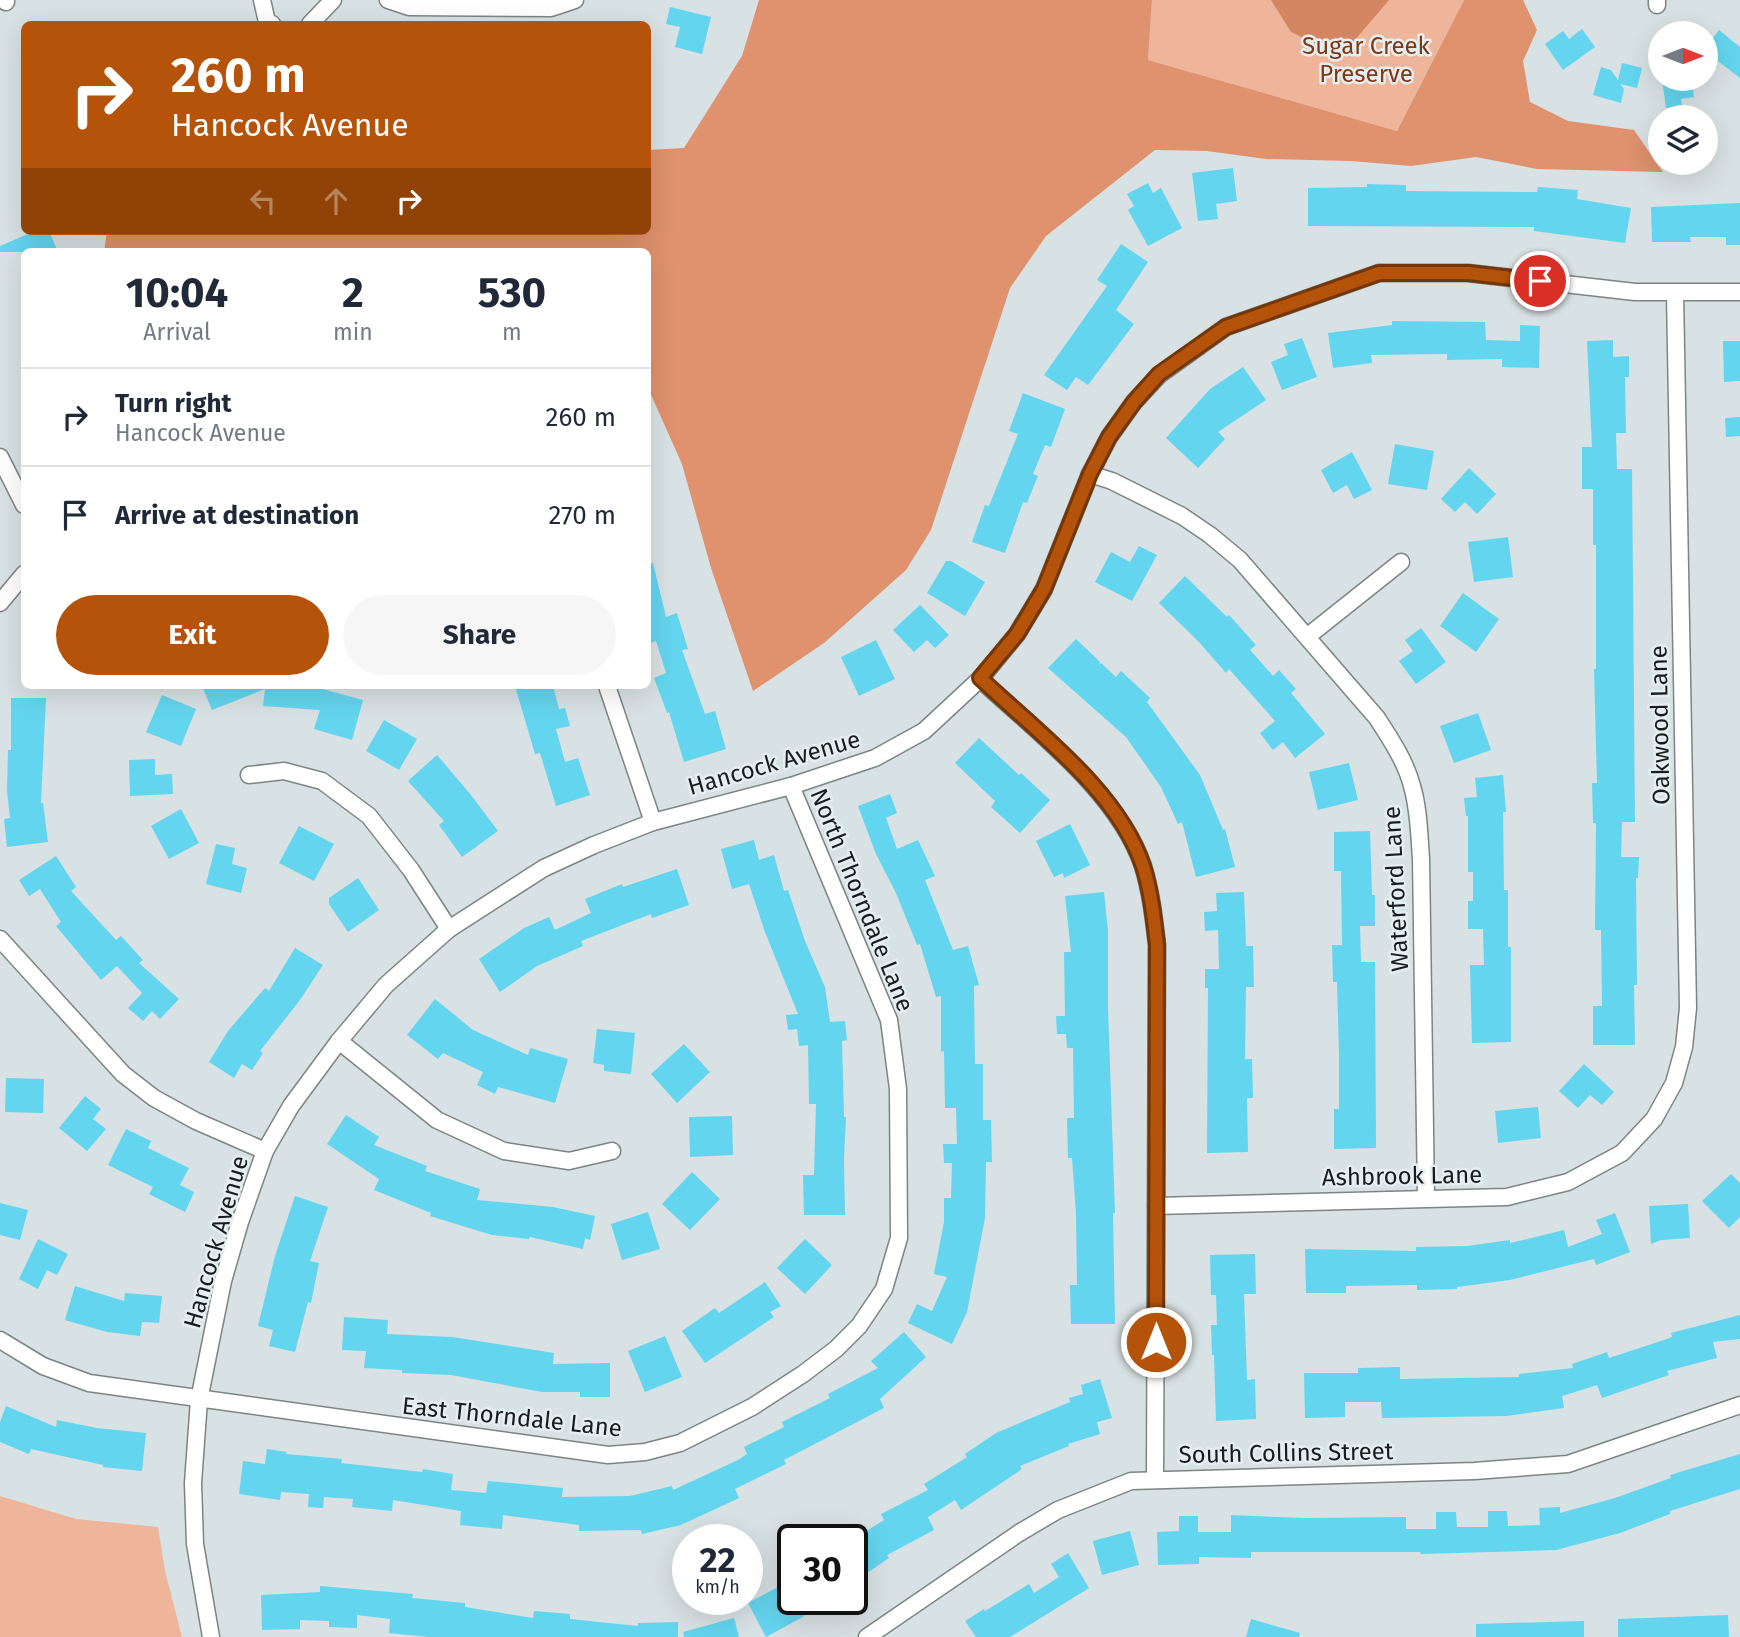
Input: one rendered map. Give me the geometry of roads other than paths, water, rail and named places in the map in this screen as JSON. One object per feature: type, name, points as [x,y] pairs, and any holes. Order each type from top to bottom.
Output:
[{"type":"street","points":[[262,0],[267,21]]},
{"type":"street","points":[[313,21],[333,0]]},
{"type":"street","points":[[388,0],[409,7],[551,9],[575,0]]},
{"type":"street","name":"Hancock Avenue","points":[[211,1637],[195,1544],[193,1483],[199,1400],[223,1281],[240,1222],[265,1151],[291,1106],[339,1041],[386,985],[449,929],[544,868],[653,822],[791,786],[875,758],[924,731],[980,678],[1017,634],[1044,589],[1090,474],[1109,437],[1134,402],[1159,374],[1226,327],[1379,273],[1468,273],[1635,292],[1740,292]]},
{"type":"street","name":"Oakwood Lane","points":[[1634,1140],[1654,1119],[1674,1083],[1684,1047],[1688,1008],[1675,294]]},
{"type":"street","points":[[0,457],[21,499]]},
{"type":"street","name":"Waterford Lane","points":[[1090,474],[1112,481],[1182,516],[1240,560],[1377,718],[1412,783],[1418,811],[1421,858],[1426,1198]]},
{"type":"street","points":[[1308,636],[1401,562]]},
{"type":"street","points":[[0,603],[21,578]]},
{"type":"street","points":[[980,678],[1096,787],[1121,822],[1142,865],[1153,912],[1157,945],[1155,1478]]},
{"type":"street","points":[[608,689],[653,822]]},
{"type":"street","points":[[249,775],[284,771],[322,782],[369,816],[411,870],[449,929]]},
{"type":"street","name":"North Thorndale Lane","points":[[791,786],[889,1020],[898,1089],[899,1238],[884,1289],[859,1325],[836,1349],[803,1374]]},
{"type":"street","points":[[0,939],[122,1074],[154,1098],[196,1121],[265,1151]]},
{"type":"street","points":[[339,1041],[437,1120],[503,1151],[569,1161],[612,1151]]},
{"type":"street","name":"Ashbrook Lane","points":[[1156,1206],[1507,1197],[1569,1182],[1622,1153],[1634,1140]]},
{"type":"street","name":"East Thorndale Lane","points":[[0,1340],[43,1366],[89,1383],[608,1455],[645,1452],[680,1443],[752,1407],[803,1374]]},
{"type":"street","name":"South Collins Street","points":[[867,1637],[1019,1533],[1058,1510],[1131,1480],[1474,1471],[1567,1464],[1740,1405]]},
{"type":"park label","name":"Sugar Creek Preserve","points":[[1366,60]]}]
